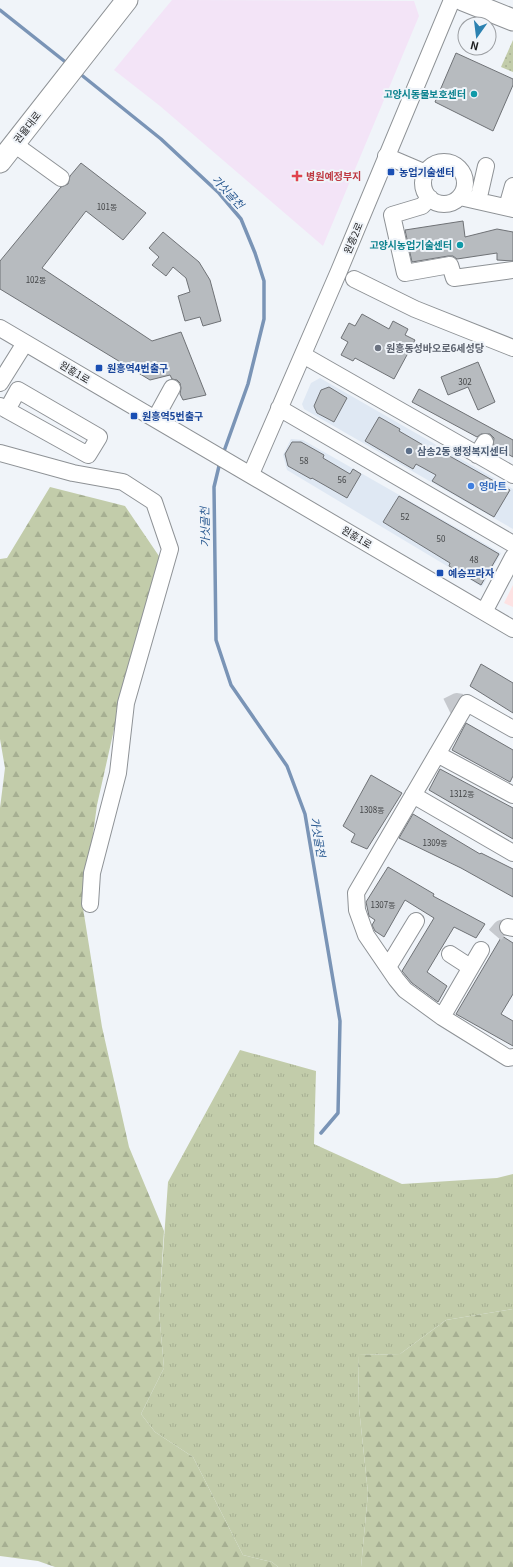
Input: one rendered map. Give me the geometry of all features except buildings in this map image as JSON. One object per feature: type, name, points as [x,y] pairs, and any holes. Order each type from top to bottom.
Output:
[{"type":"main road","name":"권율대로","points":[[0,162],[83,54],[127,0]]},
{"type":"main road","points":[[463,0],[513,20]]},
{"type":"street","name":"원흥2로","points":[[251,474],[303,355],[452,0]]},
{"type":"street","points":[[14,144],[61,178]]},
{"type":"street","points":[[386,156],[426,173]]},
{"type":"street","points":[[442,162],[456,165],[464,176],[465,183],[464,190],[460,196],[455,201],[448,203],[441,203],[430,198],[424,186],[426,173],[435,164],[442,162]]},
{"type":"street","points":[[478,201],[486,166]]},
{"type":"street","points":[[460,196],[510,208],[513,186]]},
{"type":"street","points":[[430,198],[422,206],[392,215],[405,273],[450,265],[454,278],[513,270]]},
{"type":"street","points":[[354,279],[415,309],[513,348]]},
{"type":"street","name":"원흥1로","points":[[0,328],[513,629]]},
{"type":"street","points":[[0,383],[25,343]]},
{"type":"street","points":[[303,355],[481,448],[513,475]]},
{"type":"street","points":[[155,419],[172,388]]},
{"type":"street","points":[[18,390],[99,437],[88,455],[3,408],[18,390]]},
{"type":"street","points":[[280,408],[513,544]]},
{"type":"street","points":[[0,452],[73,473],[123,482],[154,502],[170,549],[126,703],[118,773],[92,873],[90,904]]},
{"type":"street","points":[[484,612],[513,557]]},
{"type":"street","points":[[513,729],[467,703],[356,893],[357,910],[366,935],[406,990],[442,1017],[508,1058],[513,1057]]},
{"type":"street","points":[[437,754],[513,795]]},
{"type":"street","points":[[413,795],[513,853]]},
{"type":"street","points":[[388,967],[416,922]]},
{"type":"street","points":[[442,1017],[481,950]]},
{"type":"street","points":[[450,954],[470,967]]},
{"type":"shaded area","name":"병원예정부지","points":[[172,0],[414,1],[419,16],[323,246],[160,106],[114,70]]},
{"type":"shaded area","points":[[320,378],[513,489],[513,529],[304,409],[302,404],[311,383]]},
{"type":"shaded area","points":[[291,439],[303,440],[501,553],[482,587],[287,470],[283,455]]},
{"type":"shaded area","points":[[513,585],[513,607],[504,603]]},
{"type":"green space","points":[[513,40],[513,72],[501,67]]},
{"type":"green space","points":[[50,487],[125,506],[161,559],[120,703],[97,805],[83,908],[102,1027],[129,1147],[164,1231],[159,1311],[164,1368],[141,1414],[155,1432],[193,1457],[243,1555],[272,1562],[278,1567],[55,1567],[38,1561],[0,1556],[0,808],[5,768],[0,739],[0,559],[7,558]]},
{"type":"green space","points":[[240,1050],[316,1071],[314,1144],[402,1184],[497,1178],[513,1174],[513,1309],[446,1320],[400,1354],[358,1355],[359,1408],[368,1493],[361,1567],[278,1567],[272,1562],[243,1555],[193,1457],[155,1432],[141,1414],[164,1368],[159,1311],[168,1182]]},
{"type":"green space","points":[[513,1309],[513,1567],[361,1567],[368,1493],[359,1408],[358,1355],[400,1354],[446,1320]]},
{"type":"waterway","name":"가싯골천","points":[[0,10],[68,64]]},
{"type":"waterway","name":"가싯골천","points":[[79,73],[161,139],[219,193],[241,219],[255,253],[264,281],[264,319],[248,384],[223,454]]},
{"type":"waterway","name":"가싯골천","points":[[220,462],[214,487],[216,640],[231,685],[287,766],[305,814],[340,1021],[338,1113],[321,1133]]},
{"type":"tunnel","points":[[447,706],[457,701],[467,703]]},
{"type":"tunnel","points":[[495,935],[501,928],[508,927]]},
{"type":"place","name":"고양시동물보호센터","points":[[474,94]]},
{"type":"place","name":"농업기술센터","points":[[391,172]]},
{"type":"place","name":"병원예정부지","points":[[297,176]]},
{"type":"place","name":"고양시농업기술센터","points":[[460,245]]},
{"type":"place","name":"원흥동성바오로6세성당","points":[[378,348]]},
{"type":"place","name":"원흥역4번출구","points":[[99,368]]},
{"type":"place","name":"원흥역5번출구","points":[[134,416]]},
{"type":"place","name":"삼송2동 행정복지센터","points":[[409,451]]},
{"type":"place","name":"영마트","points":[[471,486]]},
{"type":"place","name":"예승프라자","points":[[440,573]]}]
